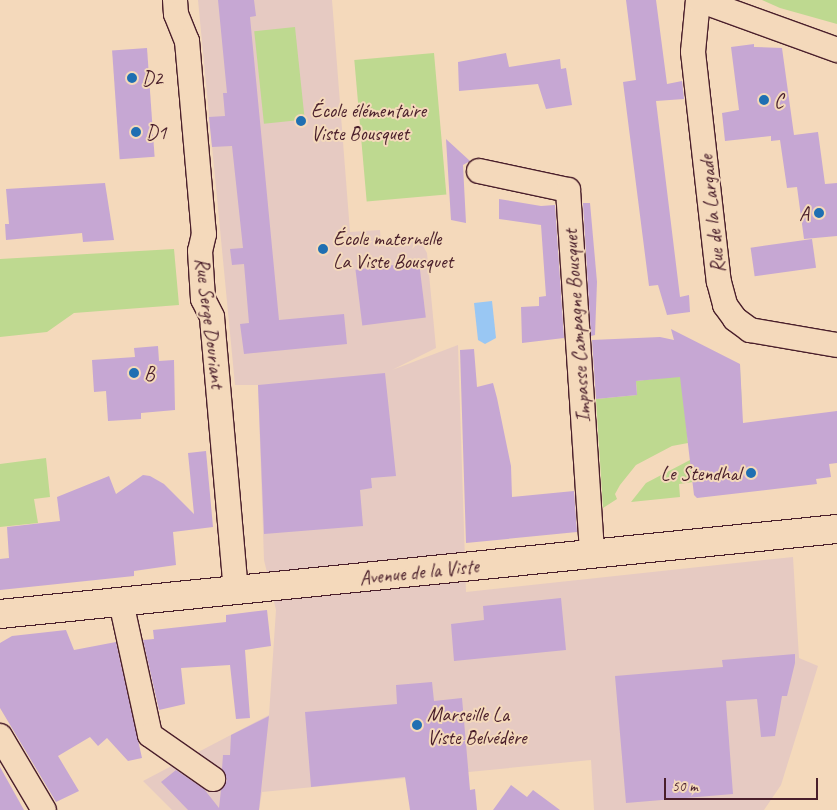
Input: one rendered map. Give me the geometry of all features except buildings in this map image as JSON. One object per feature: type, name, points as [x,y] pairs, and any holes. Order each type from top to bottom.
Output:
[{"type":"street","name":"Rue Serge Douriant","points":[[175,0],[176,14],[186,36],[204,234],[200,251],[203,299],[212,317],[236,590]]},
{"type":"street","points":[[698,0],[837,50]]},
{"type":"street","name":"Rue de la Largade","points":[[698,0],[693,52],[719,282],[725,305],[735,319],[750,330],[837,345]]},
{"type":"street","name":"Impasse Campagne Bousquet","points":[[478,171],[568,190],[592,553]]},
{"type":"street","name":"Avenue de la Viste","points":[[0,614],[592,553],[738,542],[837,529]]},
{"type":"street","points":[[121,602],[150,735],[213,779]]},
{"type":"street","points":[[0,736],[44,810]]},
{"type":"shaded area","points":[[198,0],[332,0],[350,232],[380,230],[381,243],[413,241],[422,244],[427,253],[436,348],[392,370],[458,345],[466,592],[793,557],[799,658],[818,666],[781,785],[764,810],[594,810],[591,760],[262,792],[259,810],[172,810],[143,781],[269,715],[276,610],[264,560],[258,385],[235,385]]},
{"type":"green space","points":[[762,0],[837,0],[837,24],[780,8]]},
{"type":"green space","points":[[295,27],[305,119],[264,124],[254,31]]},
{"type":"green space","points":[[434,53],[446,194],[367,201],[354,60]]},
{"type":"green space","points":[[174,249],[179,305],[74,313],[47,332],[0,337],[0,259]]},
{"type":"green space","points":[[740,369],[742,407],[685,412],[688,443],[672,446],[636,465],[620,485],[615,494],[617,499],[603,508],[596,399],[637,395],[636,381]]},
{"type":"green space","points":[[46,458],[50,497],[34,499],[38,523],[0,527],[0,464]]},
{"type":"green space","points":[[690,460],[693,482],[679,484],[680,497],[631,502],[646,483]]},
{"type":"water","points":[[492,301],[496,338],[485,344],[478,340],[474,303]]},
{"type":"place","name":"D2","points":[[132,78]]},
{"type":"place","name":"C","points":[[764,100]]},
{"type":"place","name":"École élémentaire Viste Bousquet","points":[[301,121]]},
{"type":"place","name":"D1","points":[[136,132]]},
{"type":"place","name":"A","points":[[819,213]]},
{"type":"place","name":"École maternelle La Viste Bousquet","points":[[323,249]]},
{"type":"place","name":"B","points":[[134,373]]},
{"type":"place","name":"Le Stendhal","points":[[751,473]]},
{"type":"place","name":"Marseille La Viste Belvédère","points":[[417,725]]}]
